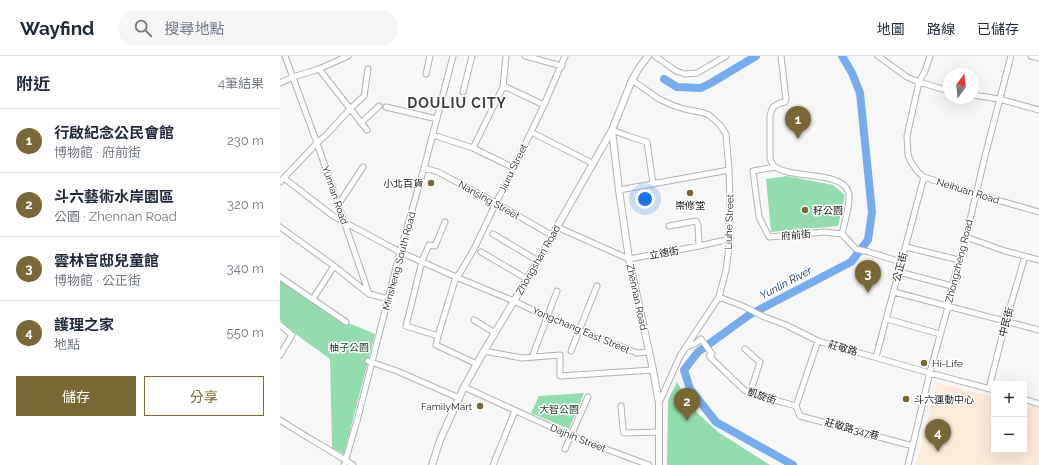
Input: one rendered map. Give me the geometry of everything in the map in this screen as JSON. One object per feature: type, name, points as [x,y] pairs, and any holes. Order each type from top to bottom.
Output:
[{"type":"street","name":"Yunnan Road","points":[[285,56],[317,143],[369,294]]},
{"type":"street","points":[[280,83],[293,77],[319,69],[348,56]]},
{"type":"street","points":[[426,74],[430,56]]},
{"type":"street","name":"Minsheng South Road","points":[[345,463],[357,421],[370,361],[389,299],[400,252],[433,135],[453,56]]},
{"type":"street","points":[[463,92],[472,56]]},
{"type":"street","points":[[473,148],[503,87],[506,56]]},
{"type":"street","points":[[524,56],[562,66]]},
{"type":"street","name":"Jiuru Street","points":[[438,336],[456,277],[460,273],[474,249],[514,168],[562,66],[565,56]]},
{"type":"street","name":"Zhongshan Road","points":[[432,465],[440,440],[464,388],[484,351],[553,236],[592,163],[612,130],[632,80],[648,56]]},
{"type":"street","points":[[655,56],[676,71],[685,74],[697,73],[726,56]]},
{"type":"street","points":[[775,167],[770,158],[770,115],[775,105],[785,102],[786,99],[781,56]]},
{"type":"street","points":[[878,56],[919,82],[943,89]]},
{"type":"street","points":[[919,82],[925,71],[930,56]]},
{"type":"street","name":"Zhongzheng Road","points":[[908,465],[1011,56]]},
{"type":"street","points":[[1031,56],[1039,58]]},
{"type":"street","points":[[319,69],[367,130]]},
{"type":"street","points":[[280,182],[364,96],[368,69]]},
{"type":"street","name":"Liuhe Street","points":[[632,80],[659,100],[684,109],[709,115],[719,124],[726,134],[729,170],[730,239],[726,270],[720,298],[680,356],[659,403]]},
{"type":"street","name":"Neihuan Road","points":[[919,82],[907,136],[908,155],[918,172],[924,177],[1039,212]]},
{"type":"street","points":[[503,87],[544,105]]},
{"type":"street","points":[[979,96],[1039,110]]},
{"type":"street","points":[[361,123],[379,106]]},
{"type":"street","points":[[386,107],[437,119]]},
{"type":"street","points":[[612,130],[647,142],[653,184]]},
{"type":"street","name":"Zhennan Road","points":[[612,130],[619,190],[630,259],[659,403],[659,465]]},
{"type":"street","points":[[531,132],[592,163]]},
{"type":"street","points":[[433,135],[473,148],[514,168]]},
{"type":"street","points":[[338,205],[363,167]]},
{"type":"street","name":"府前街","points":[[775,167],[784,171],[838,181],[845,186],[849,192],[849,201],[842,234],[824,232],[769,237],[759,217],[753,171],[775,167]]},
{"type":"street","name":"Nansing Street","points":[[424,168],[438,172],[553,236]]},
{"type":"street","points":[[619,190],[729,170]]},
{"type":"street","name":"公正街","points":[[876,358],[924,177]]},
{"type":"street","name":"Yongchang East Street","points":[[284,178],[333,216],[400,252],[579,330],[637,353],[649,352]]},
{"type":"street","points":[[445,222],[435,246],[429,245],[422,261],[406,326],[438,336],[436,345],[478,364]]},
{"type":"street","points":[[669,226],[696,222],[698,225],[699,246]]},
{"type":"street","points":[[280,227],[334,266],[369,294],[389,299]]},
{"type":"street","points":[[557,227],[630,259]]},
{"type":"street","points":[[492,234],[538,261]]},
{"type":"street","points":[[842,234],[856,249],[901,262]]},
{"type":"street","points":[[966,238],[1039,260]]},
{"type":"street","name":"立德街","points":[[630,259],[730,239]]},
{"type":"street","points":[[906,247],[959,260]]},
{"type":"street","points":[[481,252],[527,279]]},
{"type":"street","name":"中民街","points":[[994,381],[1006,321],[1025,256]]},
{"type":"street","points":[[313,299],[334,266]]},
{"type":"street","points":[[899,272],[952,286]]},
{"type":"street","points":[[280,277],[346,322]]},
{"type":"street","points":[[571,351],[597,286]]},
{"type":"street","points":[[533,356],[557,291]]},
{"type":"street","points":[[894,292],[1039,330]]},
{"type":"street","name":"莊敬路","points":[[720,298],[786,325],[818,341],[991,389]]},
{"type":"street","points":[[887,319],[940,334]]},
{"type":"street","points":[[474,320],[495,333]]},
{"type":"street","points":[[280,325],[292,335],[280,355]]},
{"type":"street","name":"凱旋街","points":[[687,347],[701,340],[712,354],[710,356],[744,390],[796,406]]},
{"type":"street","points":[[796,406],[818,341]]},
{"type":"street","points":[[746,349],[760,362],[750,393]]},
{"type":"street","points":[[484,351],[522,358],[560,355],[560,376],[653,370]]},
{"type":"street","points":[[370,361],[459,398]]},
{"type":"street","name":"Dajhih Street","points":[[464,388],[570,436],[649,465]]},
{"type":"street","points":[[565,449],[588,397]]},
{"type":"street","points":[[1027,400],[1039,404]]},
{"type":"street","points":[[620,406],[622,429],[624,433],[659,432]]},
{"type":"street","name":"莊敬路347巷","points":[[796,406],[800,416],[913,446]]},
{"type":"street","points":[[492,465],[515,411]]},
{"type":"street","points":[[280,420],[339,456],[345,463],[353,465]]},
{"type":"shaded area","points":[[937,383],[991,396],[991,453],[1027,453],[1027,405],[1039,408],[1039,465],[916,465]]},
{"type":"green space","name":"籽公園","points":[[787,176],[833,185],[845,195],[838,226],[771,232],[766,179]]},
{"type":"green space","name":"柚子公園","points":[[280,279],[346,322],[375,334],[344,454],[332,448],[330,359],[297,335],[280,320]]},
{"type":"green space","points":[[677,382],[694,410],[718,432],[770,465],[667,465],[668,400]]},
{"type":"green space","name":"大智公園","points":[[584,393],[569,429],[531,413],[539,396]]},
{"type":"waterway","name":"Yunlin River","points":[[664,79],[677,87],[701,88],[756,56]]},
{"type":"waterway","name":"Yunlin River","points":[[793,465],[716,422],[690,389],[684,370],[698,352],[749,315],[851,262],[868,240],[872,212],[860,93],[852,73],[842,56]]},
{"type":"place","name":"行啟紀念公民會館","points":[[798,139]]},
{"type":"place","name":"小北百貨","points":[[431,183]]},
{"type":"place","name":"崇修堂","points":[[690,193]]},
{"type":"place","name":"籽公園","points":[[805,210]]},
{"type":"place","name":"雲林官邸兒童館","points":[[868,293]]},
{"type":"place","name":"Hi-Life","points":[[924,363]]},
{"type":"place","name":"斗六運動中心","points":[[906,399]]},
{"type":"place","name":"FamilyMart","points":[[480,406]]},
{"type":"place","name":"斗六藝術水岸園區","points":[[687,421]]},
{"type":"place","name":"護理之家","points":[[938,452]]},
{"type":"district","name":"DOULIU CITY","points":[[457,103]]}]
